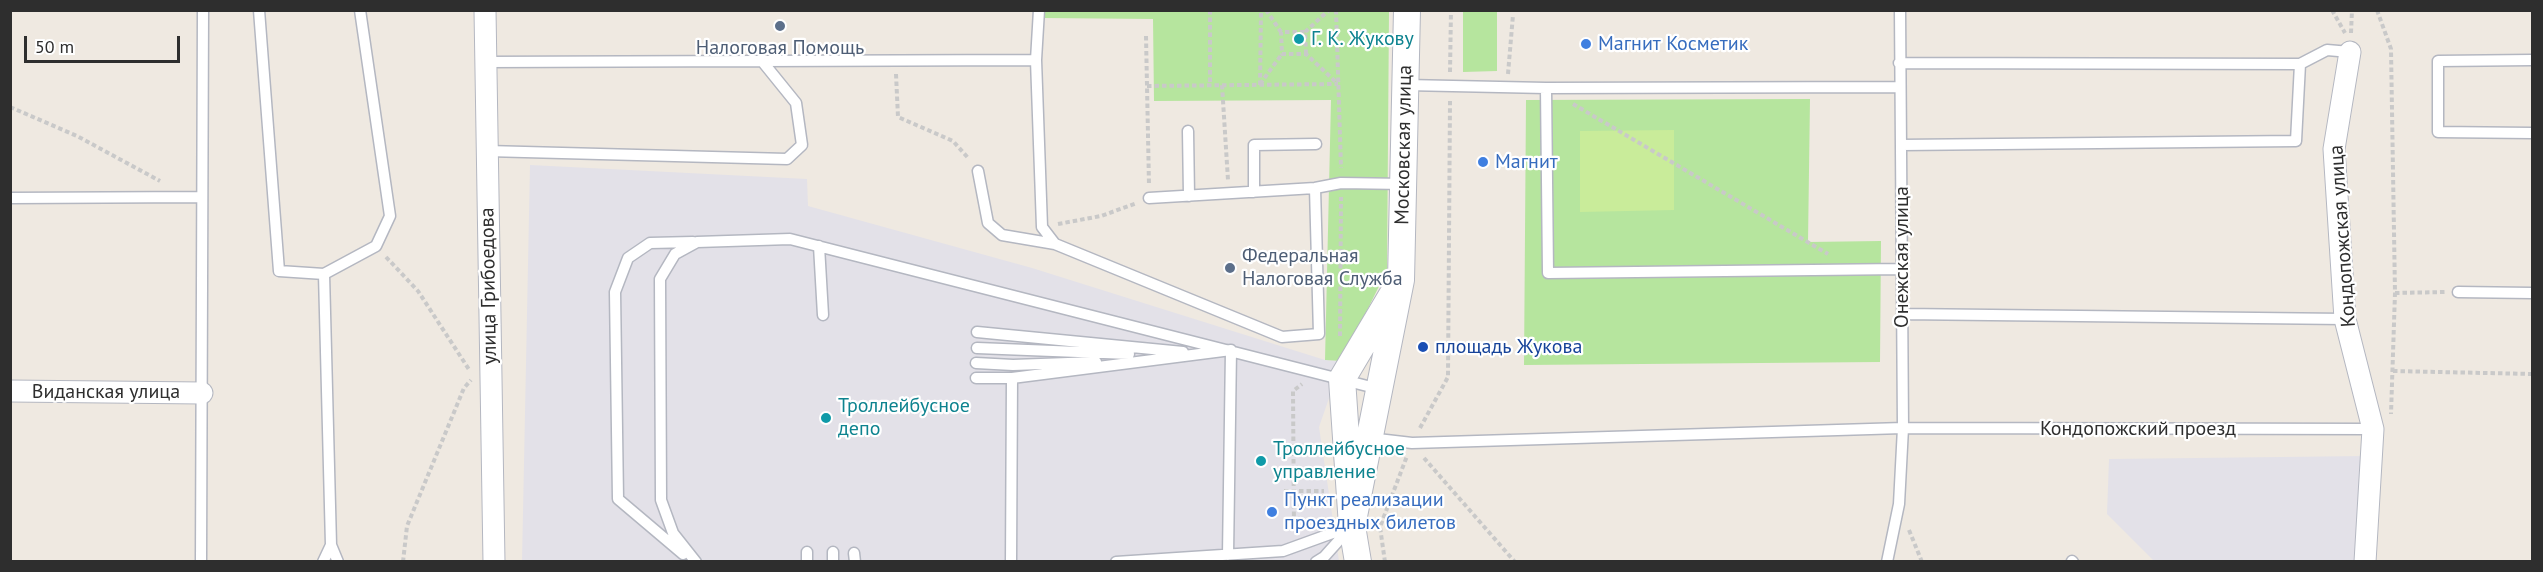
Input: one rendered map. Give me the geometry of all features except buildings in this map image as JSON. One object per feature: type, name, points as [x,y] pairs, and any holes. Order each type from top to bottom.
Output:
[{"type":"street","name":"улица Грибоедова","points":[[485,10],[494,561]]},
{"type":"street","name":"Московская улица","points":[[1352,526],[1401,279],[1407,10]]},
{"type":"street","name":"Кондопожская улица","points":[[2350,47],[2334,149],[2345,319],[2373,429],[2365,561]]},
{"type":"street","name":"Московская улица","points":[[1358,561],[1352,526],[1342,379],[1401,279]]},
{"type":"street","name":"Виданская улица","points":[[10,391],[201,393]]},
{"type":"lane","points":[[201,561],[203,10]]},
{"type":"lane","points":[[259,10],[279,271],[324,274],[376,246],[390,216],[360,10]]},
{"type":"lane","points":[[1039,10],[1036,60],[1042,227],[1055,244]]},
{"type":"lane","name":"Онежская улица","points":[[1887,561],[1899,504],[1903,428],[1900,10]]},
{"type":"lane","points":[[1899,63],[2300,64],[2327,50],[2350,47]]},
{"type":"lane","points":[[486,62],[1036,60]]},
{"type":"lane","points":[[2532,60],[2438,61],[2438,132],[2532,133]]},
{"type":"lane","points":[[487,151],[787,159],[802,145],[796,103],[762,61]]},
{"type":"lane","points":[[1901,145],[2296,141],[2300,64]]},
{"type":"lane","points":[[1405,85],[1546,88],[1900,87]]},
{"type":"lane","points":[[1546,88],[1548,273],[1901,270]]},
{"type":"lane","points":[[1188,132],[1189,196]]},
{"type":"lane","points":[[1254,192],[1254,145],[1316,144]]},
{"type":"lane","points":[[978,171],[988,223],[1002,235],[1055,244],[1282,337],[1319,334],[1315,188]]},
{"type":"lane","points":[[1149,198],[1315,188],[1341,183],[1404,184]]},
{"type":"lane","points":[[10,198],[202,197]]},
{"type":"lane","points":[[694,561],[618,500],[615,292],[628,258],[650,243],[790,239],[1379,389]]},
{"type":"lane","points":[[694,561],[673,533],[661,500],[660,279],[675,254],[697,242]]},
{"type":"lane","points":[[819,246],[823,315]]},
{"type":"lane","points":[[323,561],[330,545],[324,274]]},
{"type":"lane","points":[[2458,292],[2532,293]]},
{"type":"lane","points":[[1902,314],[2345,319]]},
{"type":"lane","points":[[977,332],[1202,354]]},
{"type":"lane","points":[[977,348],[1187,356]]},
{"type":"lane","points":[[976,378],[1012,378],[1231,350]]},
{"type":"lane","points":[[1228,555],[1231,350]]},
{"type":"lane","points":[[976,363],[1013,365],[1164,359]]},
{"type":"lane","points":[[1011,561],[1012,378]]},
{"type":"lane","name":"Кондопожский проезд","points":[[1344,415],[1353,429],[1370,430],[1412,444],[1903,428],[2373,429]]},
{"type":"lane","points":[[1116,561],[1283,551],[1352,526]]},
{"type":"lane","points":[[1316,561],[1324,557],[1352,526]]},
{"type":"lane","points":[[330,545],[338,561]]},
{"type":"path","points":[[1210,10],[1210,85]]},
{"type":"path","points":[[1260,85],[1261,10]]},
{"type":"path","points":[[1260,85],[1282,54],[1281,32],[1266,10]]},
{"type":"path","points":[[1281,32],[1305,32],[1329,10]]},
{"type":"path","points":[[1385,561],[1380,527],[1412,444],[1448,377],[1451,10]]},
{"type":"path","points":[[2332,10],[2350,47]]},
{"type":"path","points":[[2377,10],[2391,49],[2395,293],[2391,418]]},
{"type":"path","points":[[1507,87],[1513,15]]},
{"type":"path","points":[[1305,32],[1306,54]]},
{"type":"path","points":[[1042,227],[1101,216],[1149,198],[1146,36]]},
{"type":"path","points":[[1147,86],[1338,84],[1306,54],[1282,54]]},
{"type":"path","points":[[895,61],[898,117],[953,141],[978,171]]},
{"type":"path","points":[[1222,85],[1229,193]]},
{"type":"path","points":[[1546,88],[1857,270]]},
{"type":"path","points":[[10,107],[77,136],[159,180],[184,197]]},
{"type":"path","points":[[376,246],[418,291],[474,377],[464,388],[414,507],[407,526],[403,561]]},
{"type":"path","points":[[2395,293],[2458,292]]},
{"type":"path","points":[[2393,371],[2532,374]]},
{"type":"path","points":[[1412,444],[1515,561]]},
{"type":"path","points":[[1284,491],[1324,490]]},
{"type":"shaded area","name":"Троллейбусное управление","points":[[530,165],[807,179],[808,206],[1032,268],[1325,360],[1342,361],[1319,427],[1339,561],[522,562]]},
{"type":"shaded area","points":[[2367,456],[2359,561],[2154,561],[2107,514],[2109,459]]},
{"type":"green space","points":[[1044,11],[1389,11],[1387,270],[1342,361],[1325,360],[1331,100],[1154,101],[1153,19],[1044,18]]},
{"type":"green space","points":[[1463,11],[1497,11],[1497,71],[1463,72]]},
{"type":"green space","points":[[1810,99],[1808,242],[1881,241],[1880,362],[1524,365],[1526,100]]},
{"type":"green space","points":[[1674,130],[1674,210],[1580,212],[1580,131]]},
{"type":"place","name":"Налоговая Помощь","points":[[780,26]]},
{"type":"place","name":"Г. К. Жукову","points":[[1299,39]]},
{"type":"place","name":"Магнит Косметик","points":[[1586,44]]},
{"type":"place","name":"Магнит","points":[[1483,162]]},
{"type":"place","name":"Федеральная Налоговая Служба","points":[[1230,268]]},
{"type":"place","name":"площадь Жукова","points":[[1423,347]]},
{"type":"place","name":"Троллейбусное депо","points":[[826,418]]},
{"type":"place","name":"Троллейбусное управление","points":[[1261,461]]},
{"type":"place","name":"Пункт реализации проездных билетов","points":[[1272,512]]}]
